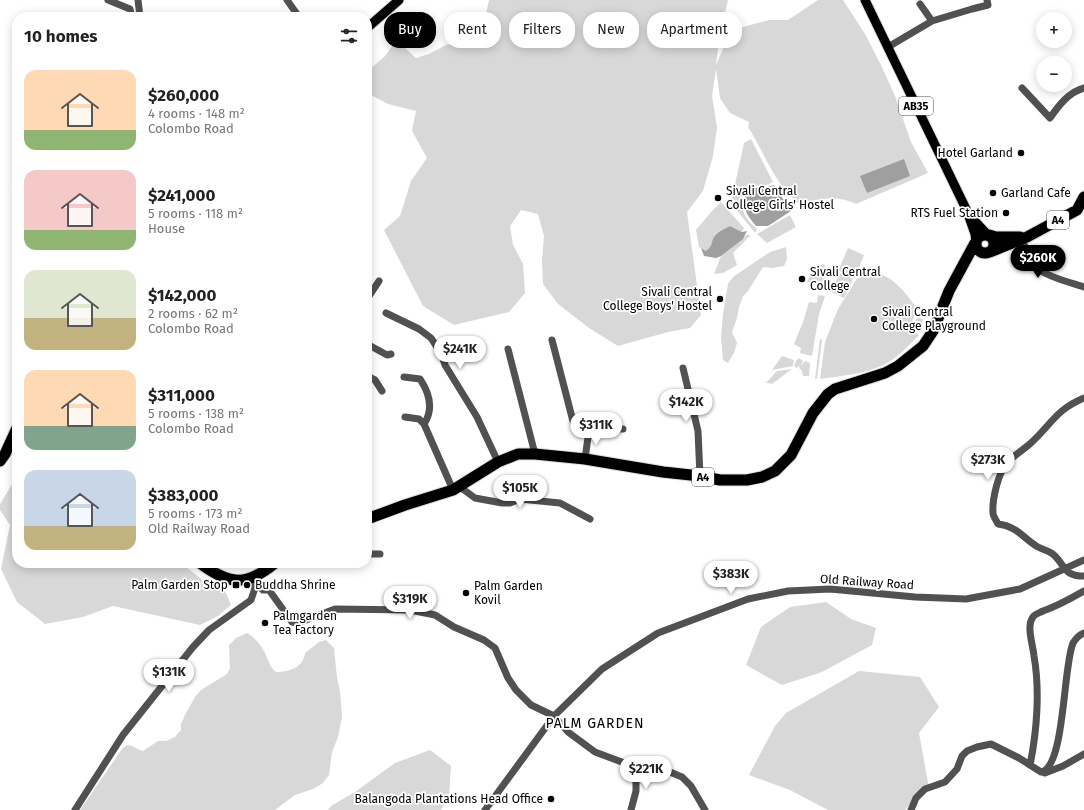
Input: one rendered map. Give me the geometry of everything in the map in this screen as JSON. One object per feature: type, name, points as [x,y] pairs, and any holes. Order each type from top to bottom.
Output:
[{"type":"highway","name":"A4","points":[[956,277],[974,261],[989,252],[1024,238],[1077,210],[1084,197]]},
{"type":"highway","name":"A4","points":[[988,235],[996,237],[1024,238]]},
{"type":"highway","points":[[988,235],[994,240],[993,249],[989,252],[982,253],[979,251],[975,243],[980,236],[988,235]]},
{"type":"highway","name":"A4","points":[[372,517],[456,489],[498,462],[518,454],[535,454],[585,459],[720,480],[747,480],[762,477],[775,471],[791,455],[812,413],[828,394],[836,389],[885,373],[898,366],[922,346],[933,332],[949,291],[975,243]]},
{"type":"highway","points":[[3,457],[12,438]]},
{"type":"highway","points":[[3,457],[12,449]]},
{"type":"highway","points":[[207,568],[215,574],[238,582],[254,580],[269,568]]},
{"type":"main road","points":[[372,24],[399,0]]},
{"type":"main road","name":"AB35","points":[[865,0],[967,211]]},
{"type":"main road","points":[[967,211],[979,227],[988,235]]},
{"type":"main road","points":[[967,211],[975,234],[975,243]]},
{"type":"street","points":[[108,0],[130,9],[131,12]]},
{"type":"street","points":[[138,0],[139,12]]},
{"type":"street","points":[[287,0],[295,12]]},
{"type":"street","points":[[888,46],[932,21],[988,5],[987,0]]},
{"type":"street","points":[[920,4],[932,21]]},
{"type":"street","points":[[1022,88],[1050,118],[1060,104],[1077,90],[1084,88]]},
{"type":"street","points":[[1024,238],[1032,262],[1037,268],[1051,275],[1084,287]]},
{"type":"street","points":[[372,292],[379,281]]},
{"type":"street","points":[[386,313],[419,329],[431,338],[441,353],[445,365],[477,416],[498,462]]},
{"type":"street","points":[[552,340],[575,429],[623,429]]},
{"type":"street","points":[[372,347],[387,355],[391,354]]},
{"type":"street","points":[[508,349],[535,454]]},
{"type":"street","points":[[683,368],[698,431],[700,476]]},
{"type":"street","points":[[404,376],[420,379],[425,386],[431,408],[429,417],[424,424]]},
{"type":"street","points":[[372,378],[375,380],[382,391]]},
{"type":"street","points":[[1084,398],[1070,404],[1058,412],[1033,441],[1006,463],[999,477],[993,514],[998,524],[1007,525],[1038,547],[1054,555],[1064,570],[1075,576],[1084,576]]},
{"type":"street","points":[[405,417],[419,419],[424,424],[456,489],[476,498],[502,504],[520,499],[560,503],[590,520]]},
{"type":"street","points":[[585,459],[589,430]]},
{"type":"street","points":[[372,554],[380,554]]},
{"type":"street","name":"Old Railway Road","points":[[485,810],[554,716],[602,669],[658,633],[748,598],[788,591],[830,589],[915,597],[966,599],[1020,589],[1084,560]]},
{"type":"street","points":[[254,580],[263,590],[269,590],[292,622],[298,623],[335,609],[410,610],[435,615],[454,627],[484,640],[495,648],[508,678],[516,690],[531,705],[554,716],[568,732],[595,752],[636,766],[670,772],[682,777],[692,786],[705,810]]},
{"type":"street","points":[[75,810],[123,735],[184,659],[209,630],[251,600],[255,588],[254,580]]},
{"type":"street","points":[[1030,765],[1036,733],[1037,692],[1035,658],[1030,620],[1034,615],[1060,605],[1084,591]]},
{"type":"street","points":[[1041,772],[1045,771],[1051,764],[1059,740],[1065,688],[1073,644],[1078,636],[1084,632]]},
{"type":"street","points":[[911,810],[916,798],[925,789],[945,782],[957,769],[962,756],[967,751],[977,747],[991,744],[1045,773],[1084,754]]},
{"type":"street","points":[[632,810],[636,791],[636,766]]},
{"type":"shaded area","points":[[489,0],[728,0],[725,12],[647,12],[647,48],[718,48],[716,65],[723,48],[742,48],[743,27],[769,20],[788,20],[818,0],[843,0],[865,34],[881,65],[895,96],[911,142],[928,173],[856,204],[834,198],[798,203],[785,190],[775,175],[748,127],[749,122],[730,113],[720,98],[716,69],[712,96],[717,128],[713,156],[703,191],[687,212],[701,315],[690,328],[668,332],[618,346],[589,328],[558,304],[543,284],[542,261],[544,236],[538,214],[521,210],[510,226],[513,245],[523,264],[525,293],[509,312],[454,325],[423,306],[384,230],[400,216],[411,181],[427,158],[412,131],[416,111],[388,104],[372,96],[372,68],[385,56],[391,48],[405,48],[416,58],[429,54],[444,46],[444,48],[501,48],[501,12],[486,12]]},
{"type":"shaded area","points":[[751,139],[773,182],[767,185],[743,187],[743,211],[757,229],[755,233],[731,203],[744,143]]},
{"type":"shaded area","points":[[904,159],[910,176],[867,193],[860,176]]},
{"type":"shaded area","points":[[774,185],[791,211],[768,226],[756,226],[745,209],[745,189]]},
{"type":"shaded area","points":[[721,202],[744,228],[742,232],[730,226],[721,230],[715,235],[711,246],[706,251],[699,247],[696,230]]},
{"type":"shaded area","points":[[790,215],[796,227],[767,243],[757,234]]},
{"type":"shaded area","points":[[730,226],[742,232],[747,231],[743,239],[721,256],[716,258],[704,256],[701,248],[706,251],[716,235],[721,230]]},
{"type":"shaded area","points":[[748,234],[750,236],[733,253],[737,265],[723,273],[714,274],[721,256]]},
{"type":"shaded area","points":[[786,247],[787,259],[784,266],[772,268],[763,267],[748,291],[743,296],[732,332],[737,343],[734,353],[728,363],[723,360],[721,337],[728,284],[733,277],[770,252]]},
{"type":"shaded area","points":[[848,248],[864,255],[855,278],[838,271]]},
{"type":"shaded area","points":[[824,264],[826,268],[825,285],[807,282],[815,268]]},
{"type":"shaded area","name":"Sivali Central College Playground","points":[[871,271],[879,273],[893,281],[913,303],[918,310],[909,327],[919,335],[905,350],[887,363],[878,367],[860,373],[820,379],[825,342],[838,309],[861,272]]},
{"type":"shaded area","points":[[840,273],[853,279],[844,298],[831,292]]},
{"type":"shaded area","points":[[818,295],[825,296],[819,314],[812,356],[800,353],[801,348],[794,344],[809,302],[817,303]]},
{"type":"shaded area","points":[[918,316],[923,320],[916,331],[911,328]]},
{"type":"shaded area","points":[[820,339],[822,340],[817,379],[815,379]]},
{"type":"shaded area","points":[[782,356],[794,360],[793,366],[772,370]]},
{"type":"shaded area","points":[[799,358],[803,361],[801,366],[805,361],[810,363],[809,376],[803,376],[802,371],[799,368],[800,366],[796,368],[794,366]]},
{"type":"shaded area","points":[[792,369],[772,384],[766,383],[777,371]]},
{"type":"shaded area","points":[[12,484],[12,568],[187,568],[205,582],[224,588],[231,605],[218,616],[200,625],[113,606],[83,617],[45,624],[17,602],[1,569],[10,525],[0,510],[0,504]]},
{"type":"shaded area","points":[[826,602],[851,619],[876,628],[872,645],[822,672],[782,685],[746,665],[761,627],[790,607]]},
{"type":"shaded area","points":[[247,633],[254,638],[264,650],[271,666],[276,672],[290,670],[298,666],[304,658],[305,653],[319,642],[326,640],[334,648],[342,717],[338,737],[332,752],[329,775],[323,783],[313,789],[295,795],[275,810],[80,810],[122,749],[127,745],[143,751],[158,741],[166,741],[175,737],[181,730],[181,724],[195,697],[201,690],[227,674],[230,668],[229,645],[236,638]]},
{"type":"shaded area","points":[[859,671],[920,677],[939,707],[919,733],[929,788],[916,798],[905,810],[828,810],[790,790],[749,775],[775,726],[786,713]]},
{"type":"shaded area","points":[[430,750],[451,766],[449,797],[441,810],[328,810],[331,806],[355,792],[395,763]]},
{"type":"place","name":"Hotel Garland","points":[[1021,153]]},
{"type":"place","name":"Garland Cafe","points":[[993,193]]},
{"type":"place","name":"Sivali Central College Girls' Hostel","points":[[718,198]]},
{"type":"place","name":"RTS Fuel Station","points":[[1006,213]]},
{"type":"place","name":"Sivali Central College","points":[[802,279]]},
{"type":"place","name":"Sivali Central College Boys' Hostel","points":[[720,299]]},
{"type":"place","name":"Sivali Central College Playground","points":[[874,319]]},
{"type":"place","name":"Palm Garden Stop","points":[[236,585]]},
{"type":"place","name":"Buddha Shrine","points":[[247,585]]},
{"type":"place","name":"Palm Garden Kovil","points":[[466,593]]},
{"type":"place","name":"Palmgarden Tea Factory","points":[[265,623]]},
{"type":"place","name":"Balangoda Plantations Head Office","points":[[551,799]]},
{"type":"district","name":"PALM GARDEN","points":[[595,723]]}]
